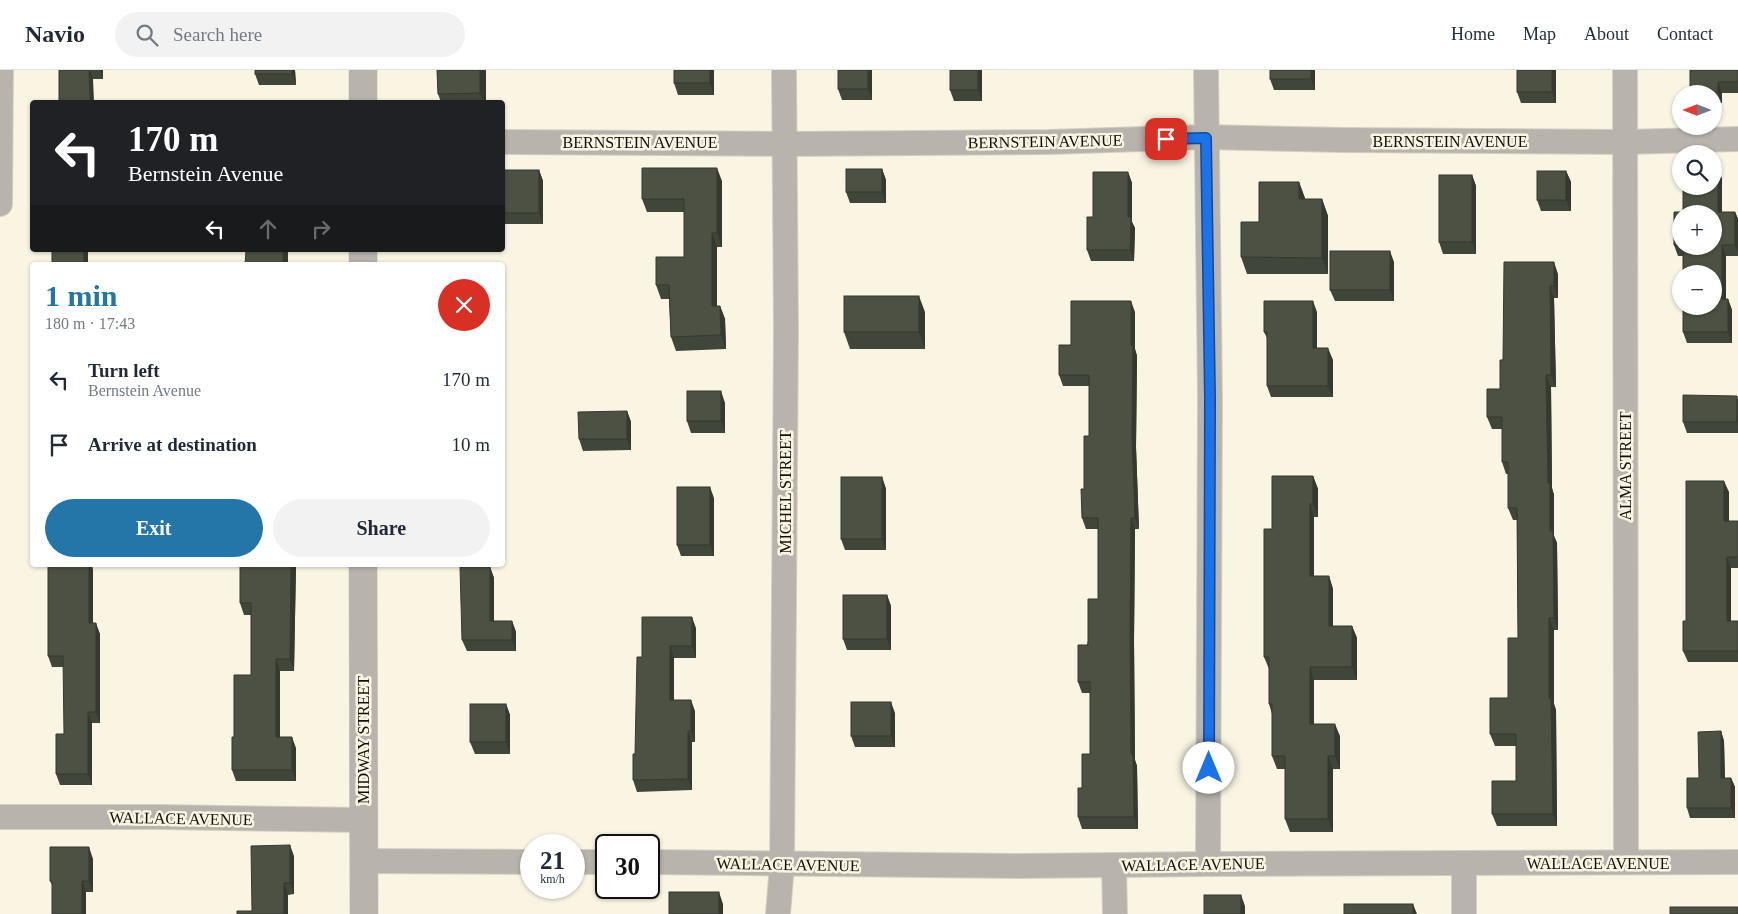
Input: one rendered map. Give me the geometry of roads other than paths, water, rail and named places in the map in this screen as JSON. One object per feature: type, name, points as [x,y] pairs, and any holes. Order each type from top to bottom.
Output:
[{"type":"street","points":[[0,204],[1,70]]},
{"type":"street","points":[[363,70],[363,100]]},
{"type":"street","name":"MICHEL STREET","points":[[778,914],[782,865],[786,144],[784,70]]},
{"type":"street","points":[[1206,70],[1210,398],[1208,864]]},
{"type":"street","name":"ALMA STREET","points":[[1624,70],[1626,862]]},
{"type":"street","name":"BERNSTEIN AVENUE","points":[[505,142],[786,144],[1050,142],[1206,138],[1624,142],[1738,139]]},
{"type":"street","name":"MIDWAY STREET","points":[[363,567],[364,914]]},
{"type":"street","name":"WALLACE AVENUE","points":[[0,817],[363,820]]},
{"type":"street","points":[[364,861],[520,862]]},
{"type":"street","name":"WALLACE AVENUE","points":[[660,862],[782,865],[1114,865],[1738,862]]},
{"type":"street","points":[[1464,863],[1464,914]]},
{"type":"street","points":[[1114,865],[1115,914]]}]
